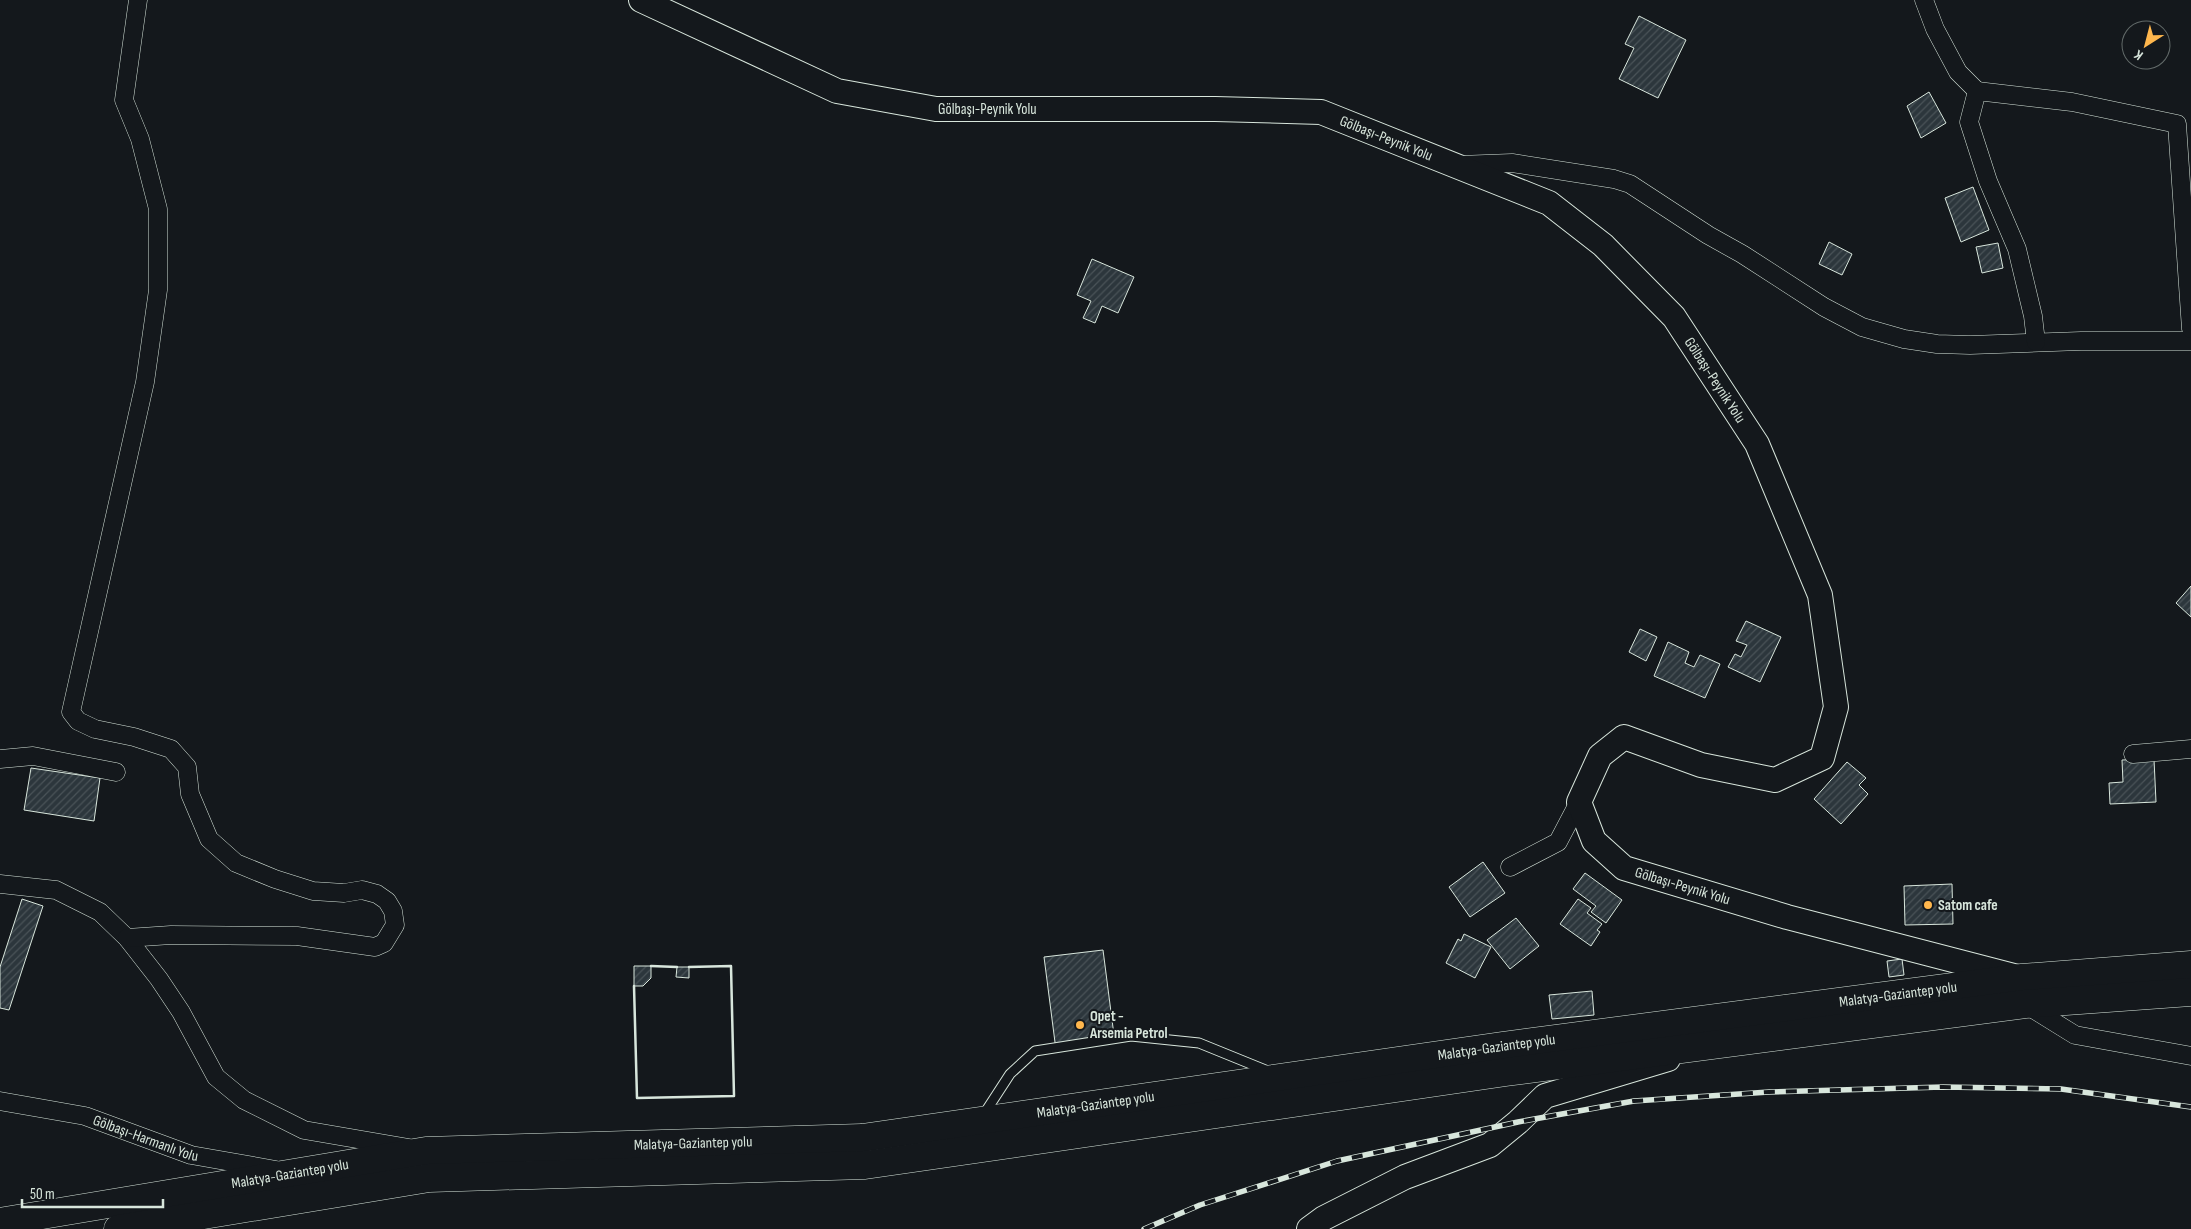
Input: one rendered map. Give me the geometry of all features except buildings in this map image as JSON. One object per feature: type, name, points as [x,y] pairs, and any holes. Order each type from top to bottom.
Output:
[{"type":"highway","name":"Malatya-Gaziantep yolu","points":[[0,1222],[426,1151],[862,1138],[1512,1044],[2022,978],[2191,965]]},
{"type":"highway","name":"Malatya-Gaziantep yolu","points":[[118,1229],[429,1178],[864,1165],[1506,1072],[2025,1004],[2191,992]]},
{"type":"street","points":[[128,938],[172,935],[297,936],[375,947],[384,943],[395,925],[393,911],[387,901],[377,894],[362,890],[344,893],[313,890],[275,879],[236,863],[209,839],[190,794],[187,767],[171,750],[134,737],[95,729],[78,721],[71,712],[145,382],[158,290],[158,209],[140,139],[124,100],[138,0]]},
{"type":"street","name":"Gölbaşı-Peynik Yolu","points":[[641,0],[837,91],[936,109],[1215,109],[1321,112],[1548,203],[1603,245],[1674,317],[1757,444],[1820,595],[1836,707],[1822,758],[1775,780],[1701,765],[1624,737],[1600,756],[1579,802],[1594,841],[1624,868],[1787,917],[2022,978]]},
{"type":"street","points":[[1924,0],[1936,29],[1958,72],[1976,91],[2072,102],[2177,124],[2191,329]]},
{"type":"street","points":[[1976,91],[1968,122],[1988,181],[2017,249],[2034,316],[2036,342]]},
{"type":"street","points":[[1454,165],[1512,163],[1614,178],[1630,184],[1824,307],[1862,327],[1904,339],[1937,344],[2000,345],[2036,342],[2191,341]]},
{"type":"street","points":[[2133,754],[2191,749]]},
{"type":"street","points":[[0,759],[33,756],[116,772]]},
{"type":"street","points":[[1510,867],[1558,842],[1579,802]]},
{"type":"street","points":[[0,884],[56,890],[100,912],[128,938],[159,979],[180,1012],[216,1077],[244,1100],[304,1130],[426,1151]]},
{"type":"street","points":[[2022,978],[2025,1004],[2075,1035],[2191,1056]]},
{"type":"street","points":[[1309,1229],[1324,1218],[1405,1177],[1490,1145],[1545,1096],[1713,1045]]},
{"type":"street","name":"Gölbaşı-Harmanlı Yolu","points":[[0,1101],[85,1116],[191,1155],[294,1173]]},
{"type":"lane","points":[[980,1121],[1010,1074],[1036,1051],[1131,1036],[1199,1043],[1282,1077]]},
{"type":"railway","points":[[1144,1229],[1200,1205],[1337,1161],[1518,1122],[1634,1101],[1769,1092],[1943,1087],[2061,1089],[2191,1107]]},
{"type":"wall","points":[[651,966],[677,967]]},
{"type":"wall","points":[[634,986],[637,1098],[734,1096],[731,966],[689,967]]},
{"type":"place","name":"Satom cafe","points":[[1928,905]]},
{"type":"place","name":"Opet - Arsemia Petrol","points":[[1080,1025]]}]
